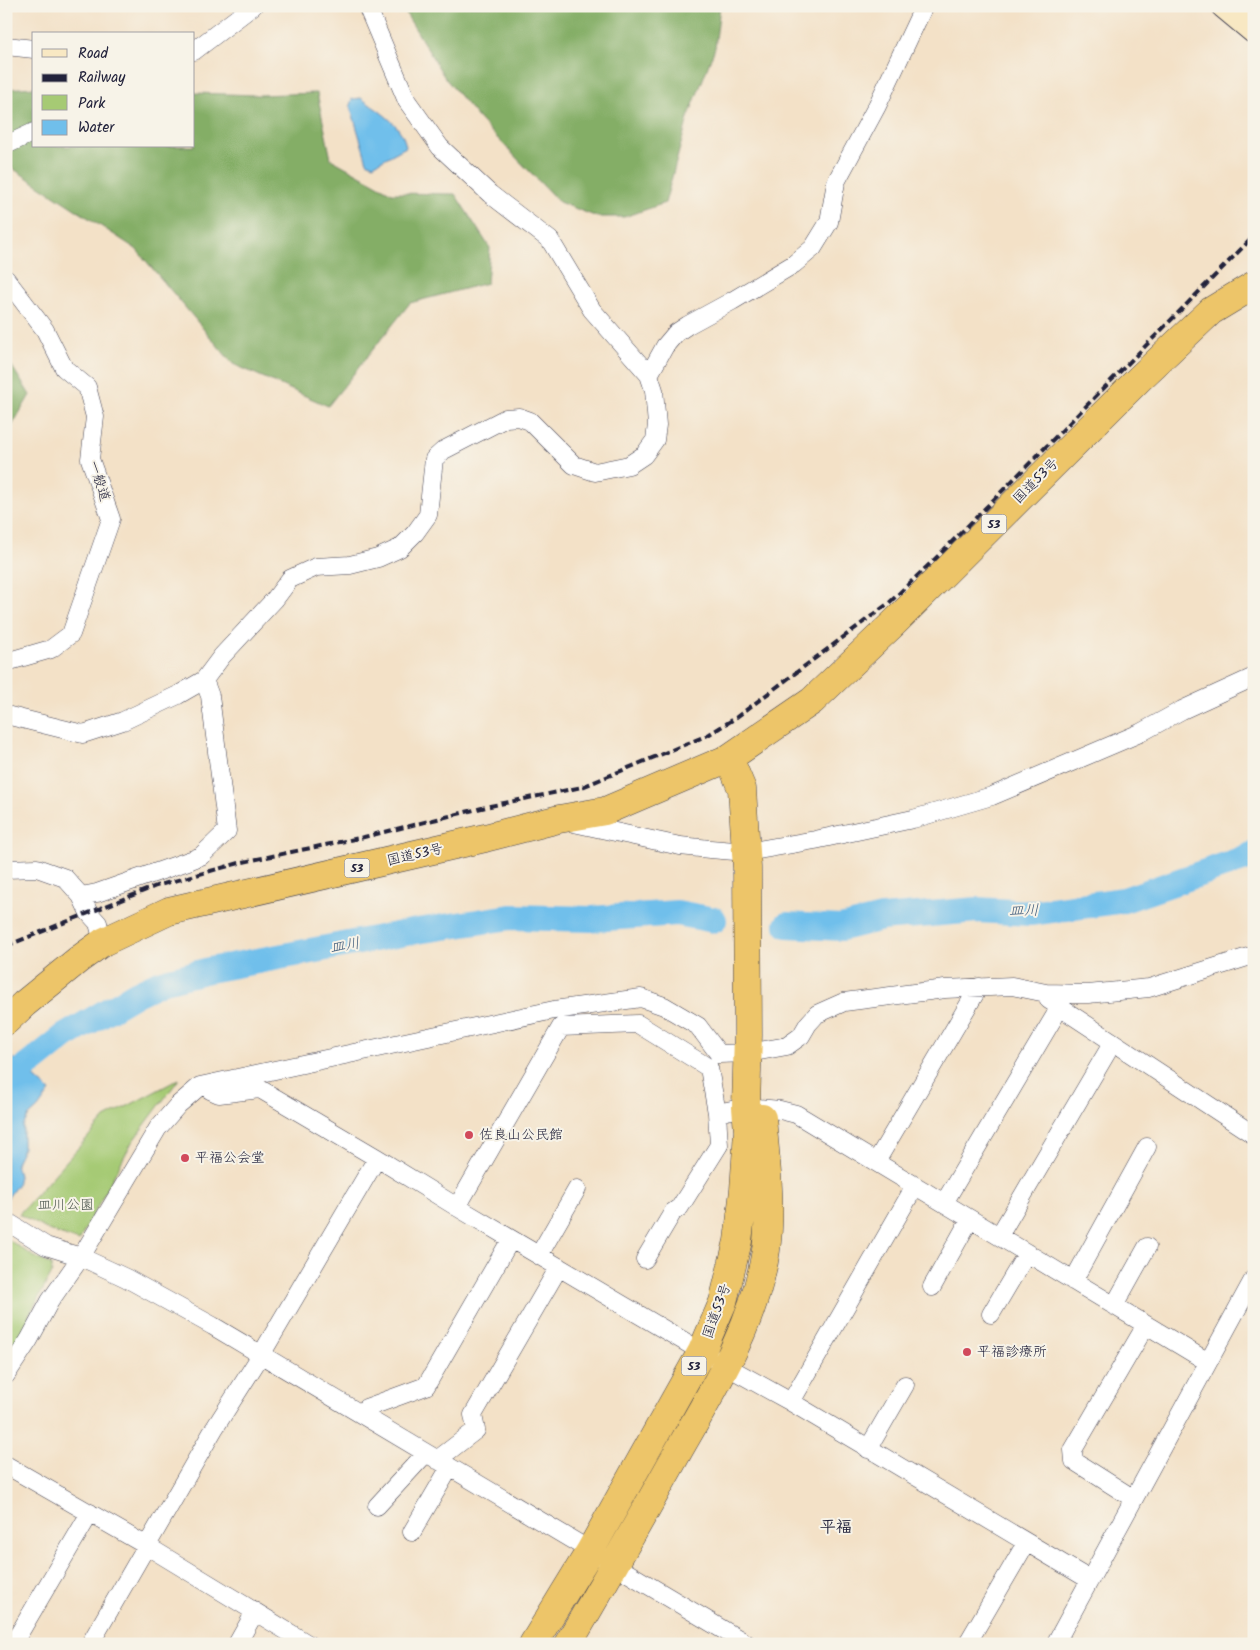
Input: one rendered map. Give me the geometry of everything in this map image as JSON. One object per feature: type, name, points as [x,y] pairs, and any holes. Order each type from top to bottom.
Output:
[{"type":"highway","name":"国道53号","points":[[6,1021],[78,960],[103,942],[170,911],[559,819],[605,811],[730,758],[812,701],[902,615],[1146,372],[1211,312],[1254,285]]},
{"type":"highway","name":"国道53号","points":[[568,1644],[615,1566],[726,1366],[750,1309],[766,1251],[769,1221],[769,1190],[754,1108],[748,1044],[747,860],[742,789],[730,758]]},
{"type":"highway","name":"国道53号","points":[[533,1644],[590,1551],[702,1351],[722,1302],[738,1241],[748,1131],[754,1108]]},
{"type":"main road","points":[[1224,6],[1254,32]]},
{"type":"street","points":[[195,50],[253,6]]},
{"type":"street","points":[[6,715],[83,734],[123,721],[178,695],[204,680],[222,656],[275,599],[290,578],[316,567],[350,565],[378,558],[400,548],[415,533],[428,515],[434,459],[444,450],[506,418],[519,417],[530,421],[574,465],[595,472],[629,465],[644,455],[655,440],[657,425],[654,390],[649,375],[592,310],[550,240],[490,194],[440,147],[407,101],[366,6]]},
{"type":"street","points":[[649,375],[665,346],[676,333],[688,324],[732,301],[794,264],[812,248],[829,222],[836,182],[877,106],[924,6]]},
{"type":"street","points":[[6,46],[32,50]]},
{"type":"street","points":[[6,145],[32,133]]},
{"type":"street","name":"一般道","points":[[6,279],[45,330],[64,368],[87,387],[95,417],[90,459],[111,520],[71,634],[51,649],[6,662]]},
{"type":"street","points":[[559,819],[747,860],[815,840],[913,819],[992,796],[1140,733],[1182,710],[1254,677]]},
{"type":"street","points":[[81,896],[97,893],[201,856],[227,832],[210,696],[204,680]]},
{"type":"street","points":[[6,869],[37,868],[64,878],[81,896],[89,913],[98,923],[103,942]]},
{"type":"street","points":[[6,1375],[29,1340],[50,1301],[81,1257],[158,1128],[178,1105],[200,1086],[262,1081],[554,1010],[641,998],[664,1006],[698,1026],[719,1054],[748,1044],[787,1046],[801,1036],[817,1014],[844,1002],[945,989],[979,987],[1012,986],[1046,993],[1088,994],[1149,988],[1254,955]]},
{"type":"street","points":[[876,1162],[979,987]]},
{"type":"street","points":[[1046,993],[1049,1000],[1254,1135]]},
{"type":"street","points":[[944,1203],[1060,1007]]},
{"type":"street","points":[[554,1010],[561,1027]]},
{"type":"street","points":[[561,1027],[638,1024],[709,1068],[717,1113],[719,1145],[680,1207],[673,1212],[645,1259]]},
{"type":"street","points":[[457,1207],[561,1027]]},
{"type":"street","points":[[999,1236],[1113,1042]]},
{"type":"street","points":[[262,1081],[377,1158],[457,1207],[726,1366],[791,1402],[1090,1580]]},
{"type":"street","points":[[717,1113],[754,1108],[780,1110],[796,1114],[1208,1362]]},
{"type":"street","points":[[1073,1281],[1147,1148]]},
{"type":"street","points":[[90,1644],[214,1429],[261,1354],[377,1158]]},
{"type":"street","points":[[791,1402],[915,1186]]},
{"type":"street","points":[[539,1255],[577,1189]]},
{"type":"street","points":[[932,1287],[970,1219]]},
{"type":"street","points":[[6,1221],[46,1246],[81,1257],[135,1283],[213,1326],[747,1644]]},
{"type":"street","points":[[361,1414],[366,1408],[426,1386],[512,1239]]},
{"type":"street","points":[[1114,1306],[1147,1247]]},
{"type":"street","points":[[991,1314],[1027,1253]]},
{"type":"street","points":[[377,1506],[476,1430],[472,1415],[560,1267]]},
{"type":"street","points":[[1055,1644],[1254,1278]]},
{"type":"street","points":[[1134,1499],[1074,1461],[1073,1450],[1146,1325]]},
{"type":"street","points":[[868,1449],[905,1385]]},
{"type":"street","points":[[412,1532],[438,1460]]},
{"type":"street","points":[[6,1465],[147,1546],[308,1644]]},
{"type":"street","points":[[13,1644],[90,1513]]},
{"type":"street","points":[[967,1644],[1026,1542]]},
{"type":"street","points":[[237,1644],[255,1612]]},
{"type":"green space","points":[[403,6],[720,6],[715,48],[688,118],[665,203],[624,217],[597,217],[559,202],[480,120],[445,78]]},
{"type":"green space","points":[[32,87],[32,148],[195,148],[195,93],[258,95],[317,93],[331,159],[392,193],[455,194],[490,248],[487,283],[410,303],[328,406],[233,364],[136,249],[6,164],[6,89]]},
{"type":"green space","points":[[6,357],[30,395],[6,436]]},
{"type":"green space","name":"皿川公園","points":[[179,1079],[132,1142],[79,1241],[48,1230],[19,1214],[105,1118]]},
{"type":"green space","name":"皿川公園","points":[[6,1238],[31,1255],[51,1265],[52,1273],[29,1315],[32,1318],[6,1362]]},
{"type":"water","points":[[361,98],[395,125],[404,139],[406,147],[373,165],[367,162],[350,105],[352,99]]},
{"type":"water","points":[[12,1057],[50,1091],[38,1108],[28,1117],[23,1126],[23,1148],[16,1163],[19,1176],[17,1185],[6,1200],[6,1062]]},
{"type":"waterway","name":"皿川","points":[[787,925],[841,928],[882,918],[977,910],[1030,913],[1124,900],[1254,854]]},
{"type":"waterway","name":"皿川","points":[[6,1083],[65,1036],[136,994],[161,982],[209,970],[417,931],[511,917],[592,919],[677,913],[714,920]]},
{"type":"railway","points":[[6,946],[156,886],[243,862],[364,837],[490,806],[582,787],[708,735],[734,719],[889,603],[937,557],[1254,236]]},
{"type":"place","name":"佐良山公民館","points":[[469,1135]]},
{"type":"place","name":"平福公会堂","points":[[185,1158]]},
{"type":"place","name":"平福診療所","points":[[967,1352]]},
{"type":"district","name":"平福","points":[[836,1527]]}]
